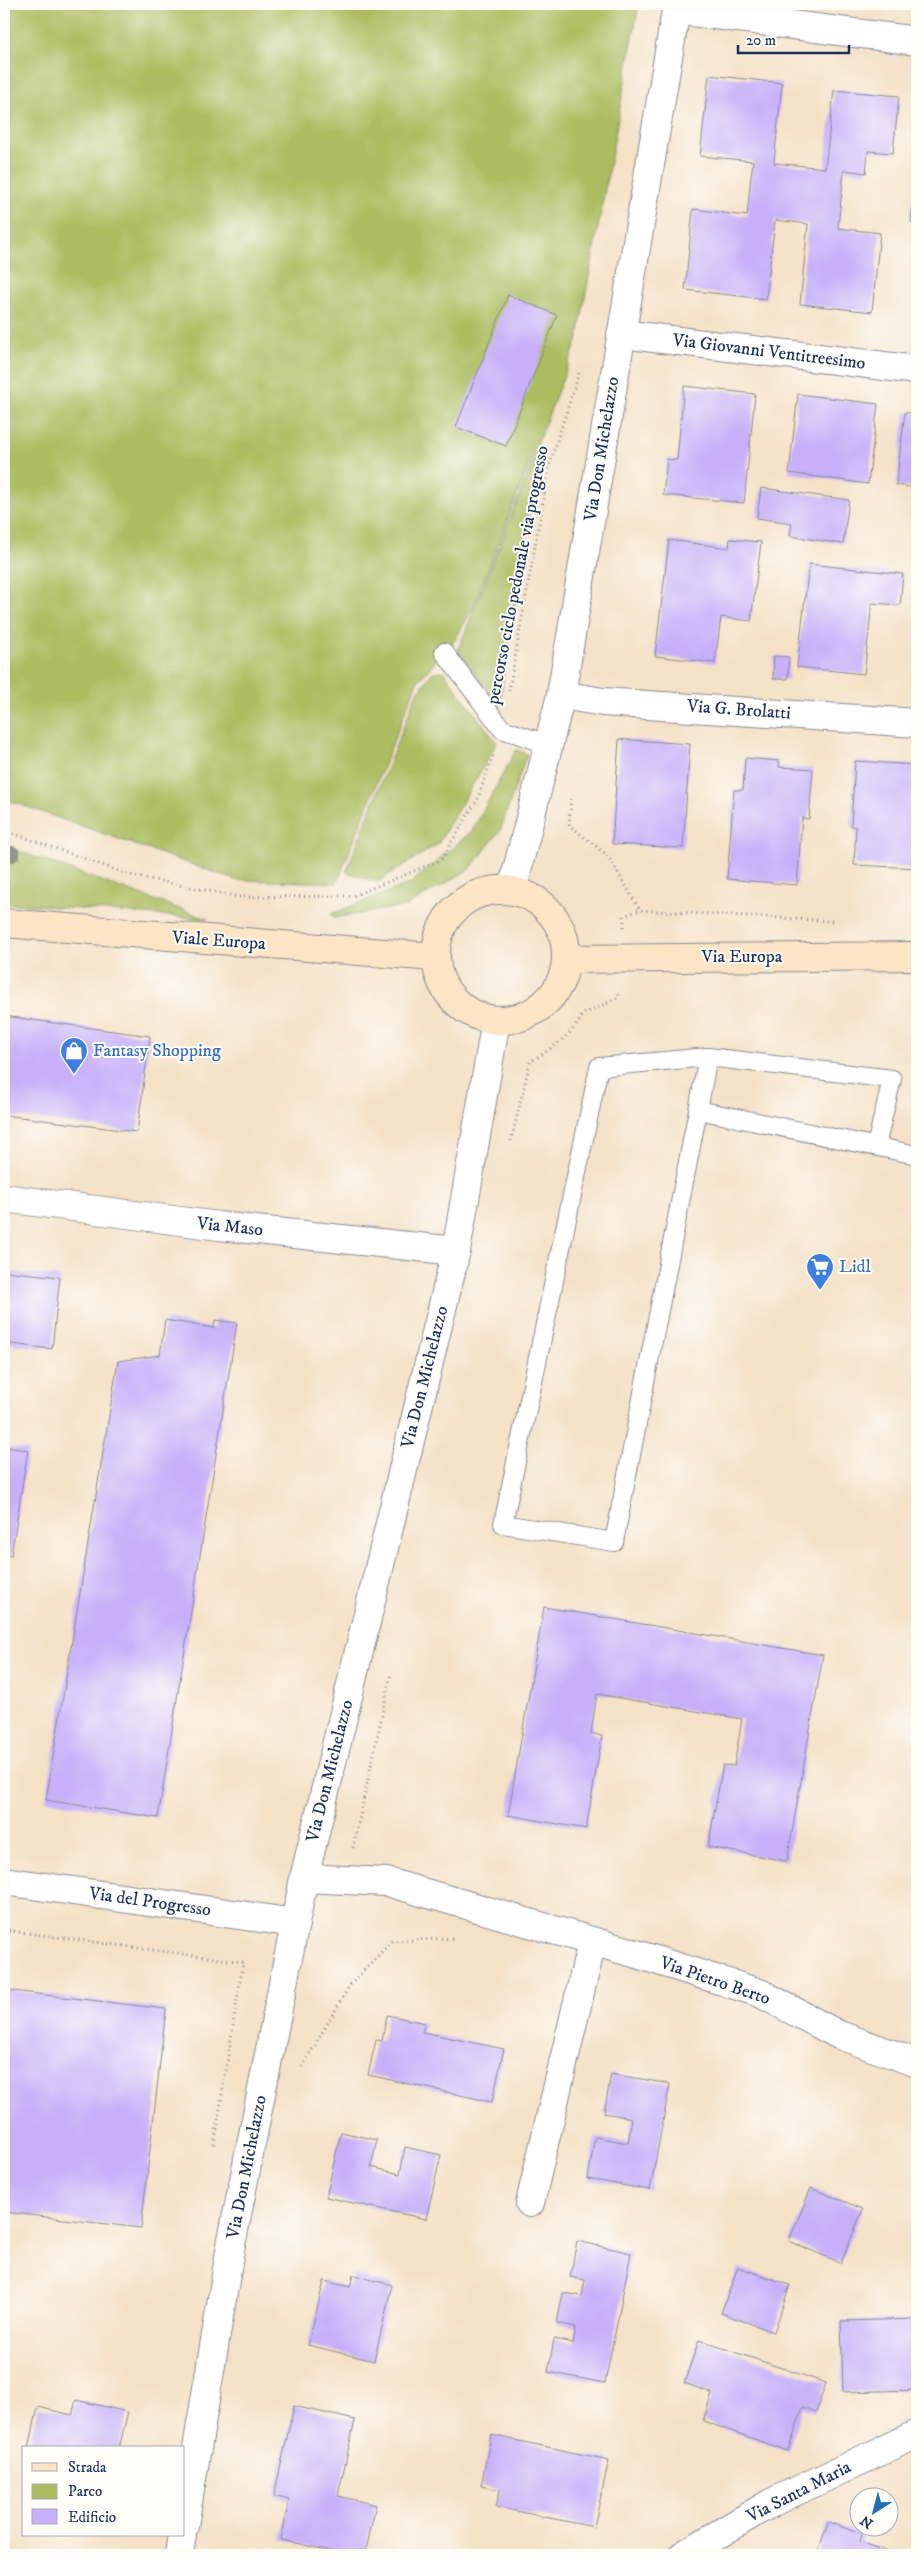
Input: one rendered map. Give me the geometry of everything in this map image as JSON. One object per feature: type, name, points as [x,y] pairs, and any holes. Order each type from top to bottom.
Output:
[{"type":"main road","points":[[492,890],[512,890],[530,897],[546,907],[558,922],[565,940],[566,959],[562,980],[546,1002],[535,1011],[516,1019],[496,1020],[477,1016],[461,1006],[448,993],[439,976],[435,957],[437,938],[446,920],[458,906],[474,895],[492,890]]},
{"type":"main road","name":"Viale Europa","points":[[4,923],[435,957]]},
{"type":"main road","name":"Via Europa","points":[[566,959],[622,957],[917,956]]},
{"type":"street","points":[[677,7],[917,41]]},
{"type":"street","name":"Via Don Michelazzo","points":[[512,890],[537,788],[550,745],[561,695],[677,7]]},
{"type":"street","name":"Via Giovanni Ventitreesimo","points":[[621,334],[917,370]]},
{"type":"street","name":"Via G. Brolatti","points":[[561,695],[603,702],[917,723]]},
{"type":"street","name":"Via Don Michelazzo","points":[[185,2520],[231,2245],[304,1878],[456,1251],[496,1020]]},
{"type":"street","name":"Via Maso","points":[[4,1198],[219,1226],[456,1251]]},
{"type":"street","name":"Via Pietro Berto","points":[[304,1878],[346,1878],[387,1882],[592,1942],[760,1993],[839,2035],[917,2063]]},
{"type":"street","name":"Via del Progresso","points":[[4,1881],[295,1923]]},
{"type":"street","points":[[530,2203],[592,1942]]},
{"type":"street","name":"Via Santa Maria","points":[[683,2555],[771,2503],[917,2434]]},
{"type":"street","points":[[179,2555],[182,2536]]},
{"type":"lane","points":[[444,652],[502,729],[550,745]]},
{"type":"lane","points":[[708,1057],[614,1542],[504,1524],[599,1067],[708,1057],[892,1079],[876,1146]]},
{"type":"lane","points":[[698,1110],[917,1155]]},
{"type":"path","name":"percorso ciclo pedonale via progresso","points":[[4,830],[130,874],[239,897],[353,896],[441,860],[478,798],[502,729],[550,464],[580,368]]},
{"type":"path","points":[[572,797],[569,825],[607,855],[640,910]]},
{"type":"path","points":[[511,1144],[530,1062],[561,1041],[577,1027],[583,1014],[618,998],[624,916],[640,910],[838,921]]},
{"type":"path","points":[[346,1878],[392,1665]]},
{"type":"path","points":[[4,1930],[243,1962],[213,2153]]},
{"type":"path","points":[[300,2076],[302,2067],[350,1985],[392,1941],[457,1938]]},
{"type":"green space","points":[[4,4],[639,4],[577,342],[473,608],[455,640],[417,682],[337,883],[236,880],[4,799]]},
{"type":"green space","points":[[539,446],[499,707],[458,650]]},
{"type":"green space","points":[[443,671],[497,743],[438,844],[377,882],[346,872],[416,695],[433,672]]},
{"type":"green space","points":[[516,750],[527,754],[500,831],[470,869],[407,906],[334,918],[331,914],[411,883],[472,831]]},
{"type":"green space","points":[[4,846],[208,919],[4,903]]},
{"type":"building","points":[[709,75],[782,83],[774,163],[825,168],[834,90],[899,96],[893,153],[868,151],[866,173],[844,170],[838,228],[880,233],[872,312],[800,304],[808,224],[775,220],[766,299],[685,290],[693,209],[747,216],[753,161],[700,156]]},
{"type":"building","points":[[917,173],[917,223],[911,222]]},
{"type":"building","points":[[508,295],[557,315],[506,446],[456,427]]},
{"type":"building","points":[[684,386],[755,394],[744,503],[663,495],[667,459],[677,460]]},
{"type":"building","points":[[798,394],[878,404],[868,484],[789,473]]},
{"type":"building","points":[[905,412],[917,414],[917,488],[896,485]]},
{"type":"building","points":[[761,488],[849,500],[843,544],[790,536],[792,523],[757,518]]},
{"type":"building","points":[[730,539],[761,542],[751,621],[721,617],[715,663],[655,656],[669,540],[729,548]]},
{"type":"building","points":[[809,564],[903,574],[900,605],[872,603],[864,674],[797,667]]},
{"type":"building","points":[[774,656],[789,657],[788,679],[773,679]]},
{"type":"building","points":[[619,739],[690,744],[683,848],[612,844]]},
{"type":"building","points":[[745,758],[779,761],[779,767],[813,769],[809,819],[802,818],[797,885],[727,879],[734,790],[743,790]]},
{"type":"building","points":[[855,761],[917,765],[917,868],[854,865],[856,827],[851,826]]},
{"type":"building","name":"Fantasy Shopping","points":[[4,1016],[150,1036],[137,1132],[4,1115]]},
{"type":"building","points":[[4,1271],[60,1277],[52,1349],[4,1343]]},
{"type":"building","points":[[165,1320],[214,1328],[215,1320],[237,1323],[158,1818],[46,1800],[118,1361],[160,1355]]},
{"type":"building","points":[[4,1447],[28,1450],[11,1556],[4,1554]]},
{"type":"building","points":[[544,1607],[823,1655],[787,1861],[708,1847],[723,1765],[734,1766],[742,1719],[597,1694],[591,1733],[602,1736],[586,1829],[508,1815]]},
{"type":"building","points":[[4,1990],[166,2009],[141,2228],[4,2212]]},
{"type":"building","points":[[387,2015],[425,2023],[422,2032],[504,2049],[492,2102],[368,2075],[376,2040],[382,2041]]},
{"type":"building","points":[[611,2074],[670,2084],[650,2190],[588,2179],[595,2137],[628,2143],[632,2118],[604,2113]]},
{"type":"building","points":[[341,2132],[377,2140],[371,2167],[400,2174],[405,2147],[441,2155],[426,2219],[326,2197]]},
{"type":"building","points":[[811,2188],[863,2209],[841,2263],[789,2241]]},
{"type":"building","points":[[577,2241],[631,2253],[605,2383],[548,2372],[554,2339],[573,2343],[576,2327],[557,2323],[563,2293],[582,2296],[585,2280],[570,2277]]},
{"type":"building","points":[[738,2267],[790,2285],[774,2332],[721,2313]]},
{"type":"building","points":[[353,2275],[392,2285],[374,2361],[308,2345],[324,2281],[350,2287]]},
{"type":"building","points":[[917,2319],[917,2390],[843,2392],[841,2321]]},
{"type":"building","points":[[699,2340],[826,2383],[816,2412],[803,2407],[788,2451],[703,2421],[712,2393],[684,2383]]},
{"type":"building","points":[[76,2400],[128,2412],[120,2446],[29,2446],[38,2407],[72,2415]]},
{"type":"building","points":[[294,2406],[355,2420],[338,2496],[376,2505],[365,2555],[350,2555],[281,2540],[289,2500],[274,2496]]},
{"type":"building","points":[[491,2435],[609,2460],[594,2527],[496,2507],[500,2490],[481,2486]]},
{"type":"building","points":[[828,2522],[848,2529],[848,2536],[862,2536],[860,2542],[899,2555],[817,2555]]},
{"type":"place","name":"Fantasy Shopping","points":[[74,1075]]},
{"type":"place","name":"Lidl","points":[[820,1291]]}]
